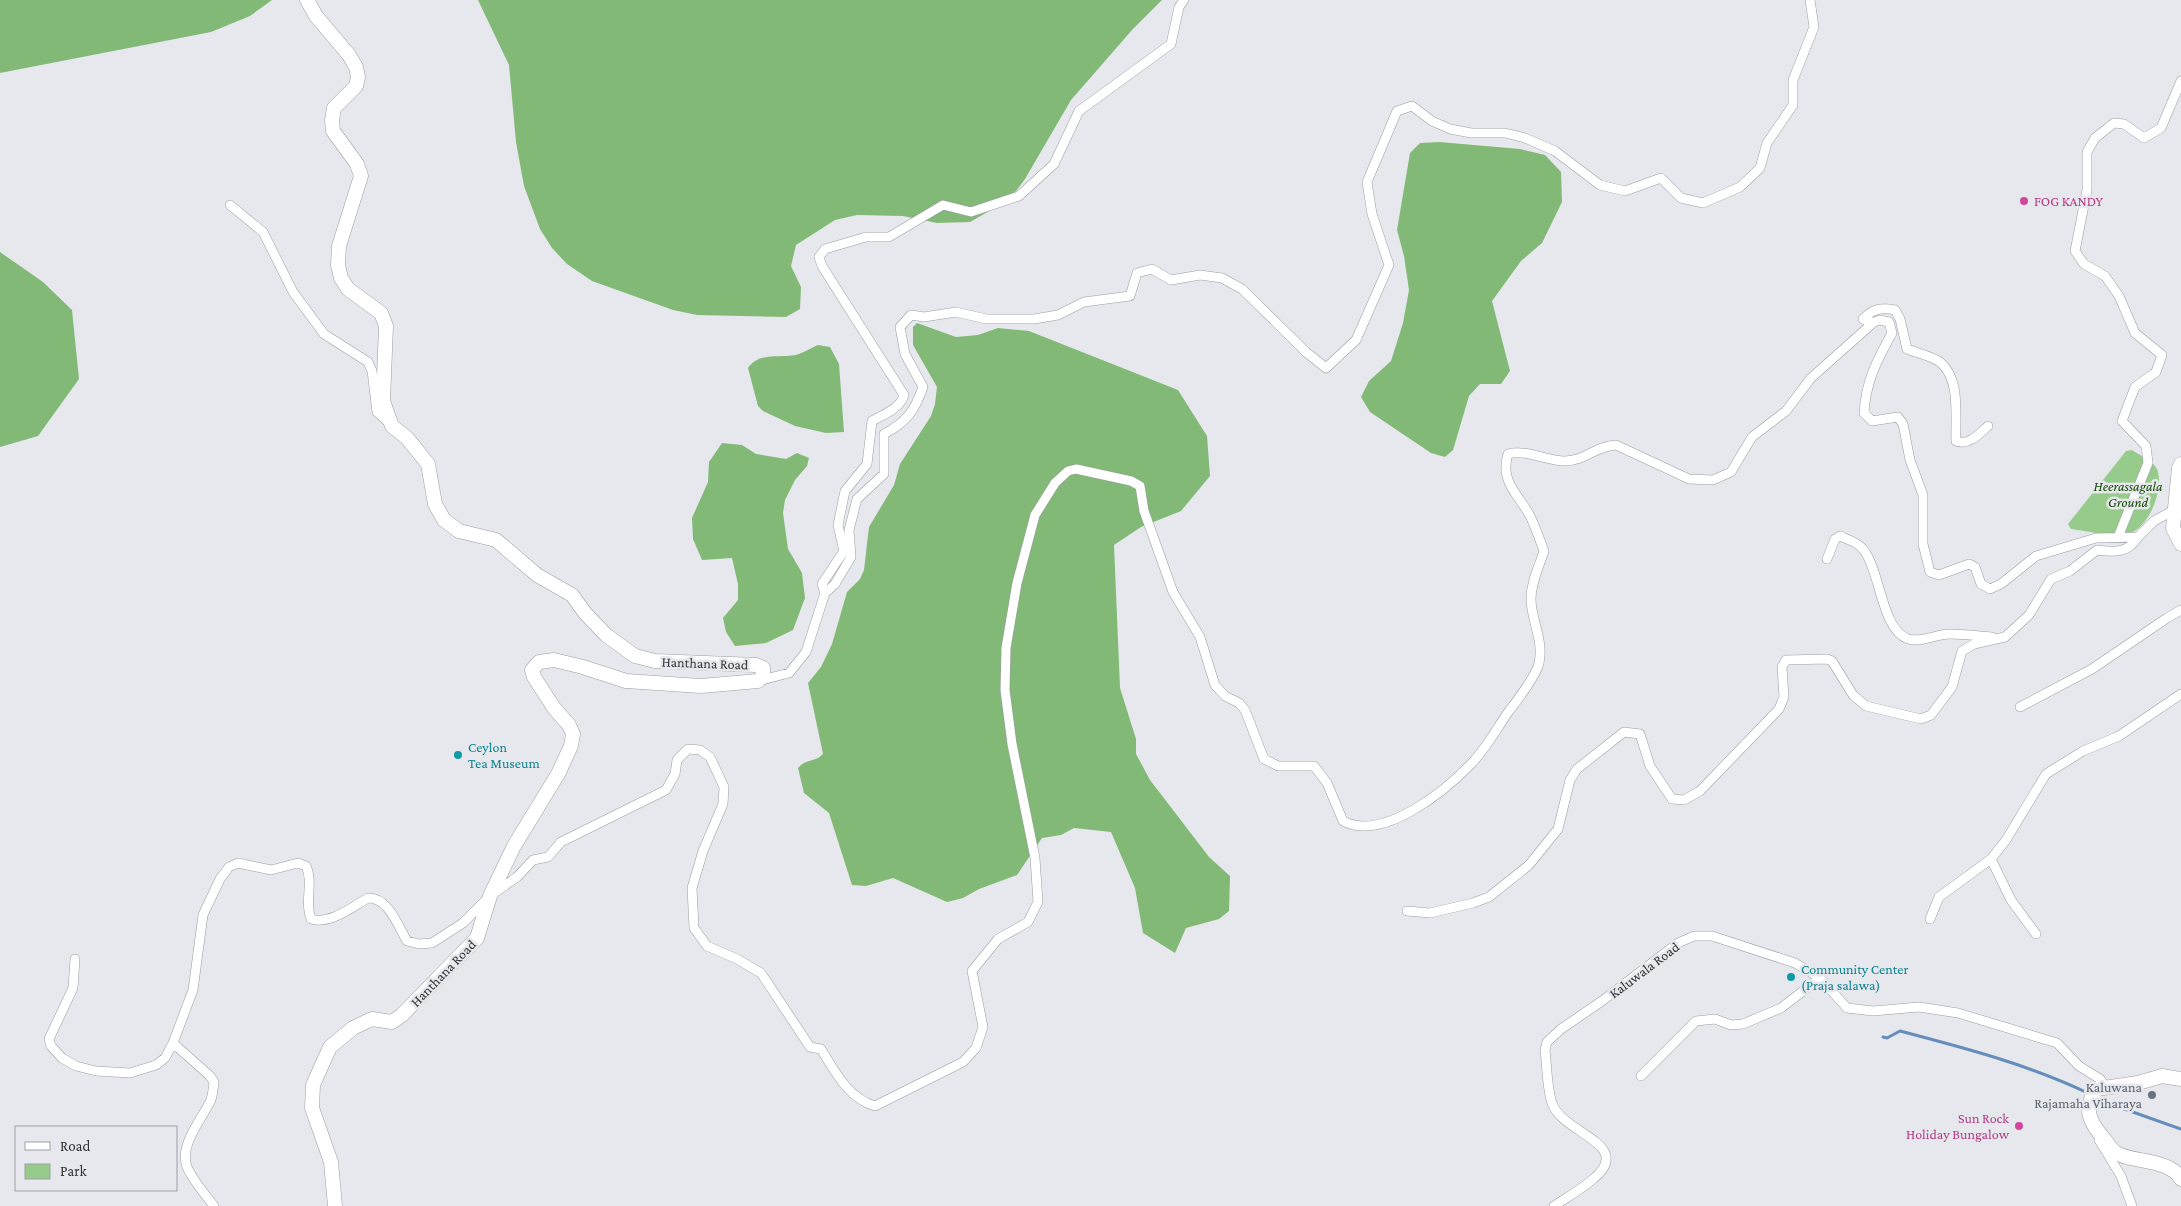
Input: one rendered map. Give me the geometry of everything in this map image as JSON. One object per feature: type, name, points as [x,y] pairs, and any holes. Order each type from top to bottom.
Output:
[{"type":"street","name":"Hanthana Road","points":[[307,0],[316,16],[349,55],[356,67],[358,78],[356,86],[334,108],[332,120],[333,131],[358,164],[362,176],[339,246],[338,265],[341,278],[348,289],[381,313],[386,326],[383,401],[392,426],[407,438],[428,464],[436,504],[444,520],[459,531],[496,540],[537,575],[572,595],[585,613],[606,635],[634,656],[655,661],[756,665],[763,668],[763,676],[758,681],[701,686],[626,681],[554,660],[539,662],[532,670],[534,677],[554,708],[569,725],[573,734],[572,746],[558,774],[514,846],[490,896],[477,938],[402,1015],[392,1022],[372,1019],[353,1028],[330,1046],[312,1084],[312,1108],[331,1162],[335,1206]]},
{"type":"street","points":[[825,593],[822,584],[844,550],[838,525],[845,491],[867,464],[872,421],[892,410],[903,400],[904,395],[822,266],[819,257],[825,249],[866,237],[889,237],[943,205],[970,212],[1019,196],[1054,164],[1079,111],[1171,44],[1179,7],[1184,0]]},
{"type":"street","points":[[758,681],[789,673],[806,652],[825,593],[835,584],[851,557],[849,530],[857,499],[884,474],[884,434],[898,426],[916,407],[923,387],[905,354],[900,326],[911,315],[924,317],[956,312],[986,319],[1034,319],[1058,315],[1084,302],[1130,296],[1137,273],[1152,269],[1171,280],[1200,275],[1222,278],[1242,290],[1306,352],[1326,368],[1356,340],[1389,265],[1372,214],[1367,182],[1397,111],[1412,106],[1432,121],[1450,129],[1471,133],[1505,133],[1525,138],[1555,151],[1600,185],[1625,191],[1661,178],[1681,198],[1703,203],[1740,187],[1760,168],[1767,143],[1793,105],[1793,80],[1814,26],[1810,0]]},
{"type":"street","points":[[2118,537],[2148,463],[2146,446],[2122,421],[2135,387],[2156,372],[2162,354],[2135,333],[2119,296],[2105,276],[2084,264],[2075,251],[2087,190],[2088,152],[2095,138],[2114,123],[2124,124],[2144,138],[2161,128],[2181,81]]},
{"type":"street","points":[[230,205],[263,232],[293,292],[324,334],[368,362],[372,371],[377,412],[392,426]]},
{"type":"street","points":[[1874,322],[1869,322],[1863,318],[1871,311],[1883,307],[1895,310],[1900,319],[1907,349],[1938,361],[1948,370],[1955,395],[1956,441],[1961,443],[1972,440],[1988,426]]},
{"type":"street","points":[[76,959],[73,988],[49,1039],[51,1046],[62,1058],[76,1066],[96,1071],[130,1073],[156,1065],[165,1058],[173,1043],[193,990],[203,915],[220,879],[229,867],[238,863],[271,870],[298,863],[306,866],[310,874],[307,910],[311,919],[319,922],[329,919],[368,898],[375,897],[384,902],[407,941],[419,944],[432,943],[463,923],[490,896],[517,877],[533,860],[548,857],[562,842],[666,790],[674,774],[677,760],[688,749],[700,750],[710,758],[724,787],[723,804],[703,851],[692,888],[694,928],[706,946],[737,959],[761,973],[810,1047],[821,1048],[846,1088],[863,1102],[875,1106],[963,1062],[976,1048],[983,1027],[972,972],[998,939],[1028,922],[1038,902],[1035,858],[1012,744],[1005,690],[1006,648],[1017,583],[1034,515],[1055,483],[1068,471],[1076,470],[1095,473],[1132,481],[1140,486],[1144,511],[1173,592],[1200,637],[1215,685],[1225,696],[1239,703],[1245,710],[1264,759],[1278,766],[1314,766],[1326,783],[1343,821],[1360,827],[1384,824],[1436,796],[1472,762],[1522,694],[1539,664],[1539,637],[1531,600],[1533,584],[1544,551],[1531,518],[1506,478],[1504,466],[1508,454],[1519,451],[1545,459],[1566,461],[1580,458],[1604,445],[1616,445],[1689,479],[1713,480],[1731,472],[1752,437],[1786,411],[1812,378],[1874,322],[1880,320],[1890,322],[1892,334],[1871,373],[1864,412],[1872,422],[1898,418],[1903,424],[1910,460],[1924,495],[1923,544],[1930,572],[1939,575],[1969,564],[1975,567],[1981,584],[1990,589],[2002,584],[2036,556],[2096,538],[2138,537]]},
{"type":"street","points":[[2181,464],[2173,528],[2181,544]]},
{"type":"street","points":[[1407,911],[1430,913],[1473,903],[1489,897],[1529,865],[1558,830],[1570,780],[1576,769],[1624,732],[1640,734],[1650,766],[1672,799],[1684,800],[1700,791],[1779,709],[1784,697],[1782,667],[1786,660],[1826,659],[1832,661],[1853,695],[1866,706],[1921,719],[1931,715],[1952,687],[1962,651],[1974,644],[2005,637],[2029,615],[2051,579],[2070,572],[2096,550],[2121,552],[2133,544],[2154,521],[2174,510]]},
{"type":"street","points":[[1827,559],[1835,539],[1840,536],[1863,547],[1879,585],[1888,620],[1898,633],[1909,639],[1919,640],[1948,634],[2005,637]]},
{"type":"street","points":[[2020,707],[2092,669],[2181,610]]},
{"type":"street","points":[[1930,919],[1939,897],[1990,859],[2006,840],[2046,774],[2083,751],[2119,736],[2181,694]]},
{"type":"street","points":[[1990,859],[2011,900],[2036,934]]},
{"type":"street","name":"Kaluwala Road","points":[[1554,1206],[1593,1180],[1603,1169],[1607,1158],[1606,1151],[1600,1144],[1566,1123],[1552,1104],[1545,1050],[1547,1042],[1561,1029],[1602,1002],[1678,943],[1694,936],[1712,936],[1795,963],[1820,978],[1847,1008],[1873,1011],[1919,1007],[1958,1013],[2057,1043],[2079,1066],[2100,1080],[2098,1091]]},
{"type":"street","points":[[1642,1076],[1696,1021],[1715,1019],[1730,1025],[1743,1024],[1781,1008],[1820,978]]},
{"type":"street","points":[[173,1043],[210,1076],[214,1082],[211,1099],[188,1142],[185,1154],[186,1165],[193,1178],[214,1206]]},
{"type":"street","points":[[2132,1206],[2121,1176],[2102,1147],[2089,1109],[2098,1091],[2162,1076],[2181,1079]]},
{"type":"street","points":[[2094,1127],[2116,1152],[2156,1163],[2178,1173],[2181,1179]]},
{"type":"green space","points":[[0,0],[272,0],[250,16],[211,32],[0,73]]},
{"type":"green space","points":[[478,0],[1162,0],[1132,30],[1071,100],[1025,179],[1010,199],[970,222],[937,223],[903,216],[857,215],[835,220],[796,245],[791,266],[801,287],[800,309],[786,317],[697,315],[673,310],[592,281],[567,264],[552,248],[540,229],[524,186],[516,142],[509,65]]},
{"type":"green space","points":[[1439,142],[1520,149],[1545,155],[1561,172],[1562,202],[1542,243],[1521,261],[1492,301],[1510,371],[1501,384],[1480,384],[1469,396],[1453,450],[1445,457],[1431,453],[1370,412],[1361,397],[1369,381],[1391,361],[1403,323],[1409,290],[1404,256],[1397,230],[1410,153],[1420,143]]},
{"type":"green space","points":[[0,252],[43,282],[72,310],[79,379],[38,436],[0,447]]},
{"type":"green space","points":[[917,323],[956,337],[978,335],[998,328],[1029,331],[1178,390],[1207,436],[1210,476],[1181,511],[1141,527],[1114,545],[1120,688],[1136,739],[1136,754],[1150,780],[1209,857],[1230,876],[1229,911],[1219,919],[1186,928],[1175,953],[1143,933],[1135,888],[1111,832],[1074,828],[1061,835],[1042,838],[1017,875],[979,889],[963,898],[947,902],[893,878],[866,886],[852,885],[829,813],[804,793],[798,768],[823,754],[808,683],[821,667],[832,644],[847,592],[860,579],[864,570],[869,527],[894,485],[900,464],[931,416],[935,404],[937,387],[913,345],[913,327]]},
{"type":"green space","points":[[818,345],[830,347],[839,364],[844,432],[826,433],[795,426],[763,411],[758,406],[748,368],[753,363],[764,358],[796,355]]},
{"type":"green space","points":[[722,443],[742,445],[756,454],[786,459],[797,453],[809,458],[807,466],[795,480],[785,500],[783,513],[788,549],[802,573],[805,598],[793,630],[766,643],[735,646],[726,632],[723,618],[738,600],[738,584],[732,558],[702,560],[693,539],[692,518],[708,482],[709,462]]},
{"type":"green space","name":"Heerassagala Ground","points":[[2132,450],[2151,462],[2158,472],[2159,480],[2156,498],[2148,517],[2136,530],[2123,535],[2071,529],[2068,524],[2126,451]]},
{"type":"waterway","points":[[1883,1037],[1887,1038],[1900,1031],[1949,1044],[2044,1074],[2090,1094]]},
{"type":"waterway","points":[[2095,1097],[2181,1129]]},
{"type":"place","name":"FOG KANDY","points":[[2024,201]]},
{"type":"place","name":"Ceylon Tea Museum","points":[[458,755]]},
{"type":"place","name":"Community Center (Praja salawa)","points":[[1791,977]]},
{"type":"place","name":"Kaluwana Rajamaha Viharaya","points":[[2152,1095]]},
{"type":"place","name":"Sun Rock Holiday Bungalow","points":[[2019,1126]]}]
